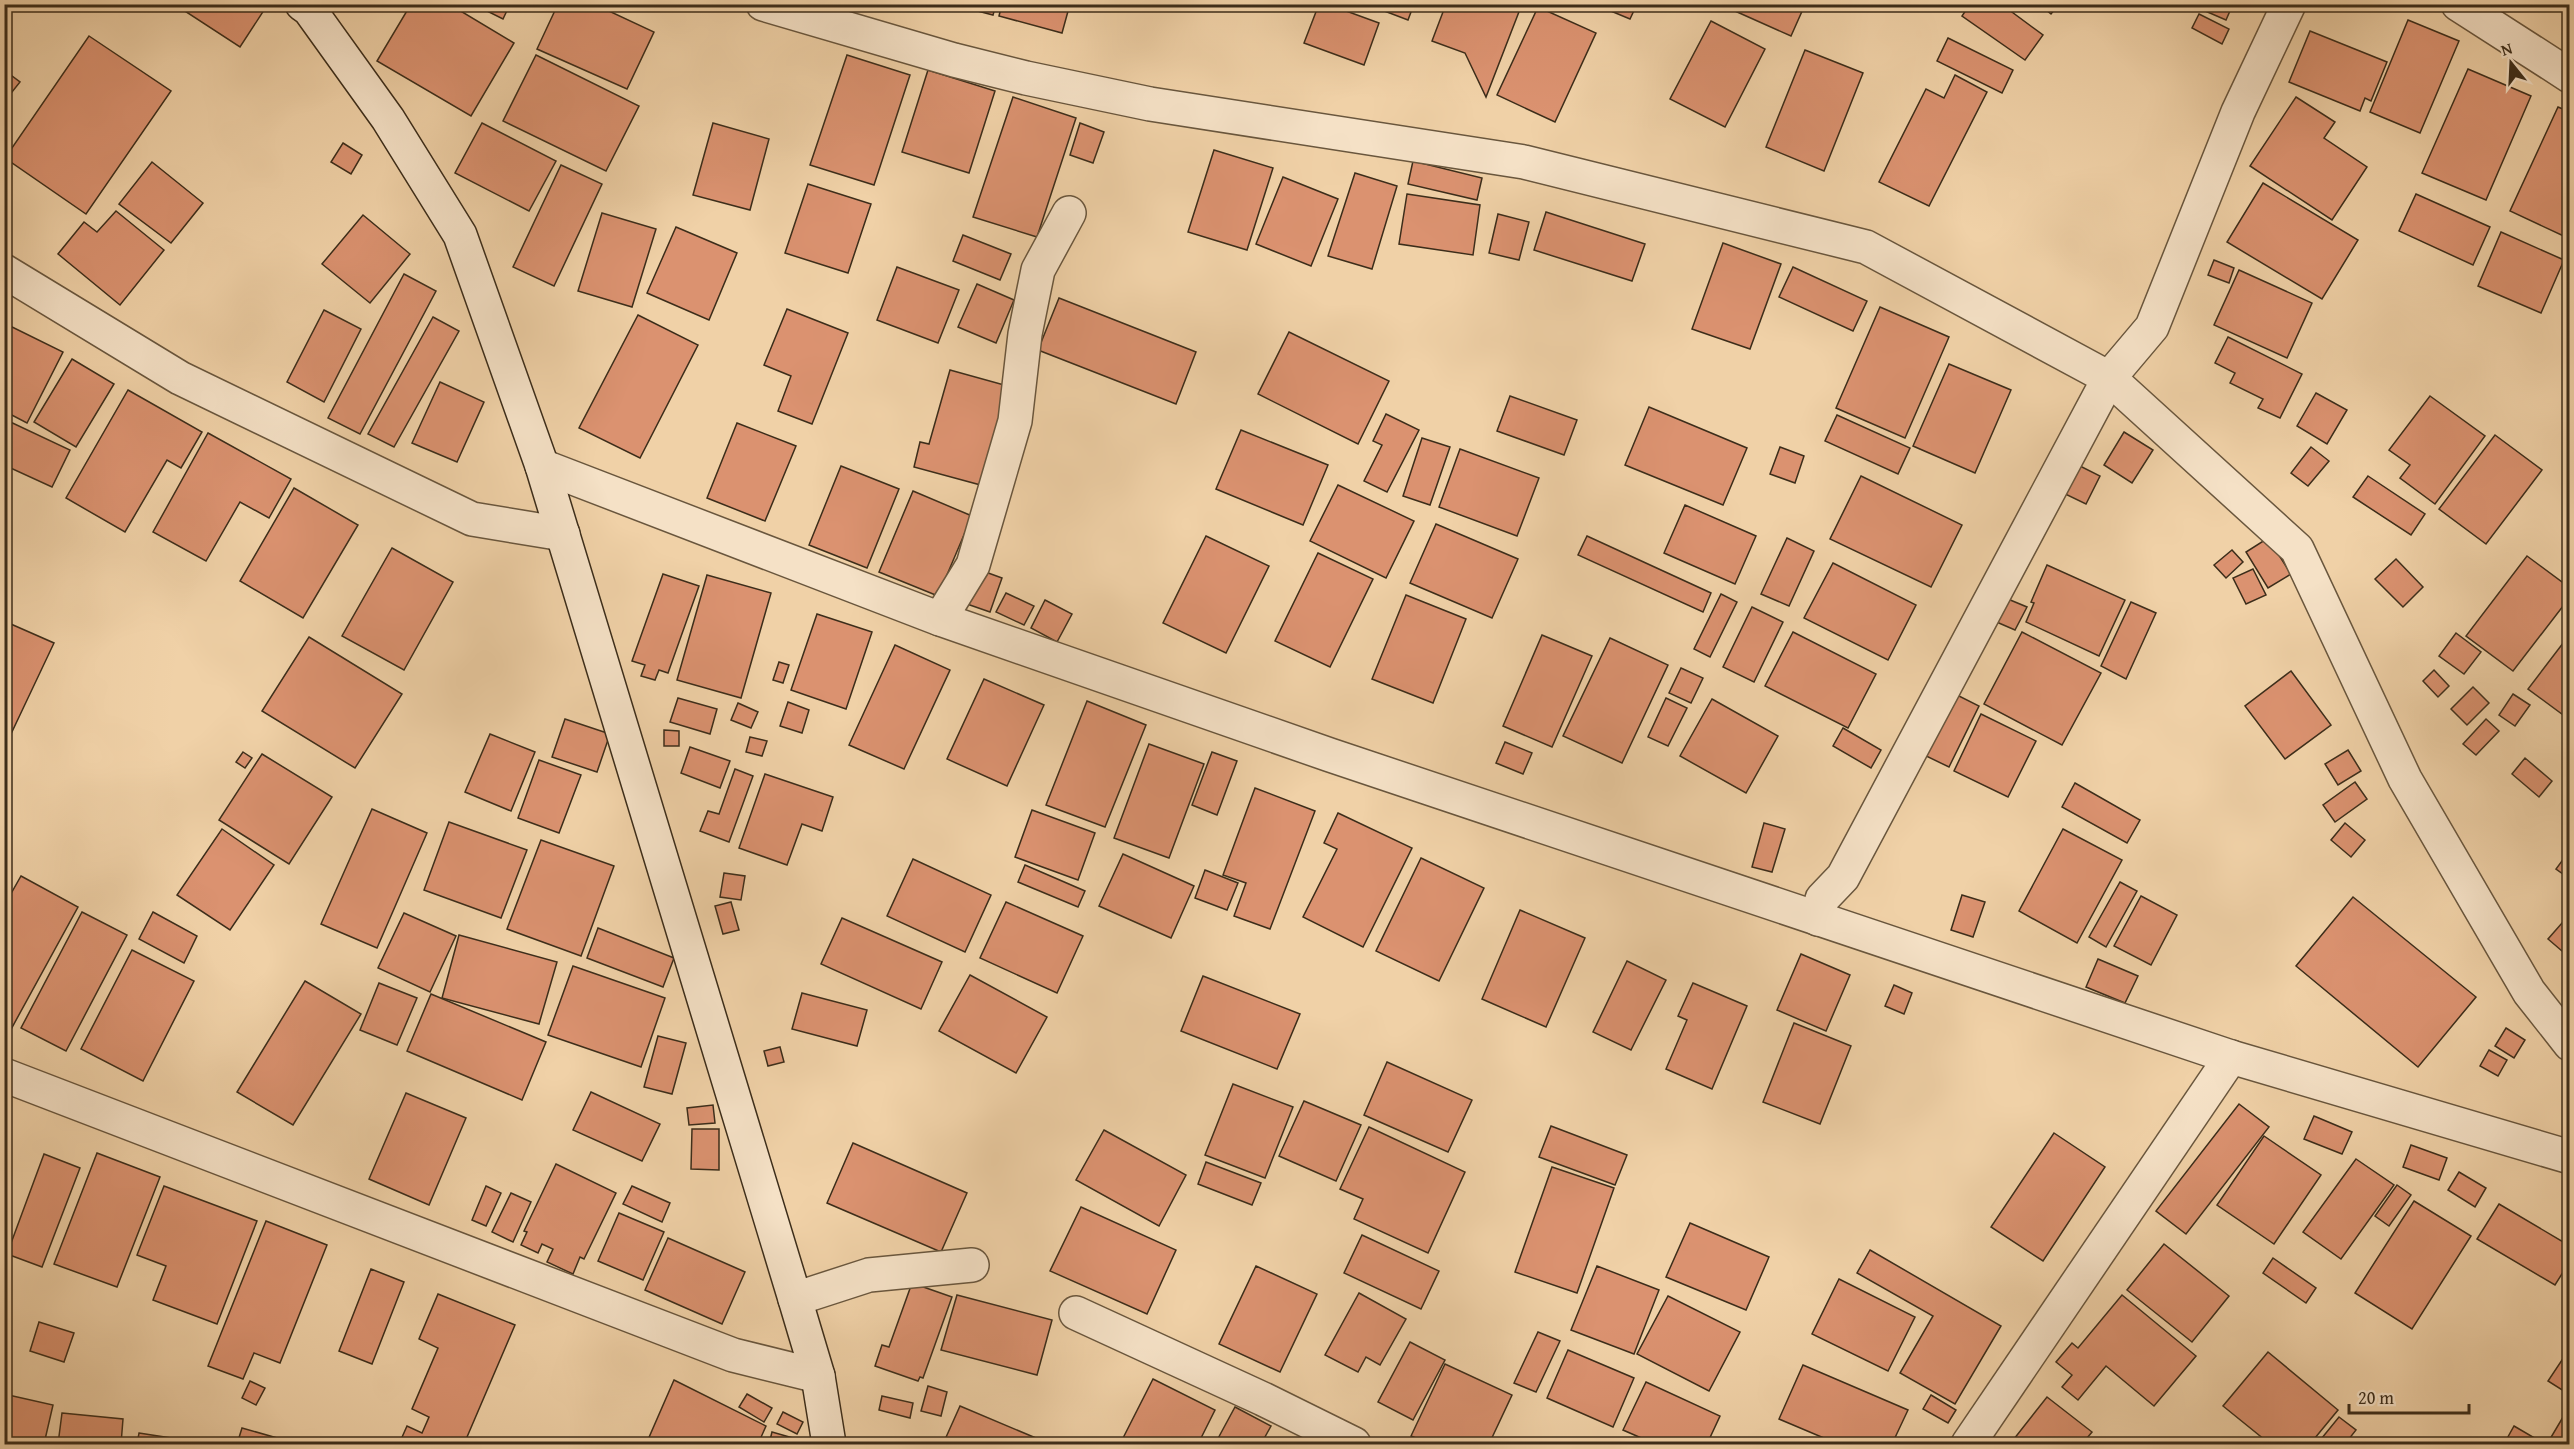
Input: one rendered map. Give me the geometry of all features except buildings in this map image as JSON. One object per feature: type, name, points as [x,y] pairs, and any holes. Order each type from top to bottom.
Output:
[{"type":"street","points":[[763,4],[954,60],[1026,78],[1150,104],[1524,162],[1866,247],[2109,378],[2297,549],[2405,779],[2529,992],[2570,1044]]},
{"type":"street","points":[[1818,919],[1822,899],[1843,876],[2109,378],[2152,327],[2238,112],[2289,4]]},
{"type":"street","points":[[2458,4],[2570,76]]},
{"type":"street","points":[[308,6],[388,119],[460,235],[542,466],[563,534],[818,1376],[829,1444]]},
{"type":"street","points":[[940,620],[973,565],[1016,421],[1025,334],[1038,270],[1069,213]]},
{"type":"street","points":[[4,271],[180,378],[472,519],[563,534]]},
{"type":"street","points":[[542,466],[940,620],[1330,755],[2231,1057],[2570,1157]]},
{"type":"street","points":[[1968,1444],[2231,1057]]},
{"type":"street","points":[[4,1075],[733,1355],[818,1376]]},
{"type":"street","points":[[795,1299],[869,1275],[972,1265]]},
{"type":"street","points":[[1076,1313],[1263,1399],[1354,1444]]}]
